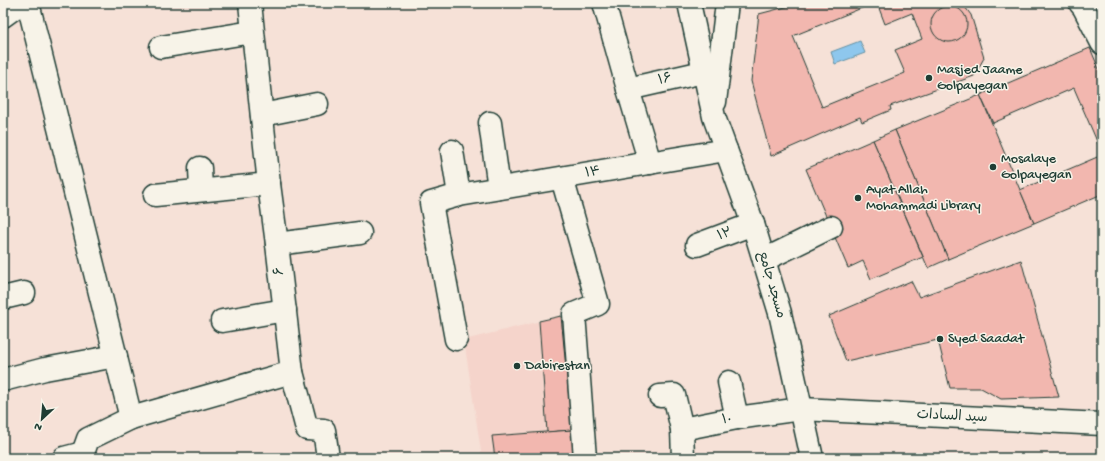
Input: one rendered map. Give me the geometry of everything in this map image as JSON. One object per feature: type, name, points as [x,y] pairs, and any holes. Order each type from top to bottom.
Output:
[{"type":"street","points":[[3,16],[21,3]]},
{"type":"street","points":[[28,3],[131,418]]},
{"type":"street","name":"۶","points":[[250,3],[269,184],[292,372],[307,429],[324,430],[328,458]]},
{"type":"street","points":[[604,3],[650,163]]},
{"type":"street","name":"مسجد جامع","points":[[689,3],[714,117],[753,224],[780,313],[812,458]]},
{"type":"street","points":[[714,117],[727,3]]},
{"type":"street","points":[[1080,3],[1102,43]]},
{"type":"street","points":[[161,46],[252,32]]},
{"type":"street","name":"۱۶","points":[[628,89],[703,72]]},
{"type":"street","points":[[262,115],[317,104]]},
{"type":"street","points":[[490,123],[499,188]]},
{"type":"street","name":"۱۴","points":[[456,339],[432,203],[459,195],[726,150]]},
{"type":"street","points":[[452,151],[459,195]]},
{"type":"street","points":[[200,168],[201,190]]},
{"type":"street","points":[[562,178],[598,304],[574,314],[585,458]]},
{"type":"street","points":[[155,195],[269,184]]},
{"type":"street","name":"۱۲","points":[[697,245],[753,224]]},
{"type":"street","points":[[764,260],[831,227]]},
{"type":"street","points":[[277,244],[360,233]]},
{"type":"street","points":[[222,322],[285,310]]},
{"type":"street","points":[[3,380],[45,369],[116,356]]},
{"type":"street","points":[[77,456],[88,439],[131,418],[292,372]]},
{"type":"street","points":[[729,382],[737,418]]},
{"type":"street","points":[[660,396],[674,395],[682,429],[683,458]]},
{"type":"street","name":"۱۰","points":[[682,429],[737,418],[801,409]]},
{"type":"street","name":"سید السادات","points":[[801,409],[1102,424]]},
{"type":"shaded area","name":"Dabirestan","points":[[561,316],[575,458],[482,458],[464,340]]},
{"type":"water","points":[[860,41],[865,53],[835,64],[831,52]]},
{"type":"building","name":"Masjed Jaame Golpayegan","points":[[801,3],[874,3],[793,36],[822,107],[905,73],[895,50],[922,39],[912,13],[885,24],[877,3],[962,3],[971,15],[984,58],[974,76],[890,106],[891,110],[862,122],[860,117],[771,156],[751,81],[759,14]]},
{"type":"building","points":[[953,6],[962,11],[966,17],[966,31],[962,37],[953,42],[945,42],[936,37],[932,31],[931,20],[936,11],[942,7]]},
{"type":"building","points":[[1090,48],[1102,76],[1102,153],[1074,88],[993,123],[980,95]]},
{"type":"building","points":[[980,95],[1034,223],[948,259],[895,130]]},
{"type":"building","points":[[895,130],[948,259],[928,268],[873,140]]},
{"type":"building","name":"Ayat Allah Mohammadi Library","points":[[873,140],[923,257],[871,279],[863,261],[848,268],[806,169]]},
{"type":"building","points":[[1102,155],[1102,194],[1034,223],[1020,190]]},
{"type":"building","name":"Syed Saadat","points":[[1021,260],[1059,397],[1001,399],[981,388],[950,388],[938,340],[846,361],[829,316],[911,281],[919,297]]},
{"type":"building","points":[[561,316],[572,430],[547,432],[539,321]]},
{"type":"building","points":[[572,430],[575,458],[495,458],[492,436]]},
{"type":"place","name":"Masjed Jaame Golpayegan","points":[[929,78]]},
{"type":"place","name":"Mosalaye Golpayegan","points":[[993,167]]},
{"type":"place","name":"Ayat Allah Mohammadi Library","points":[[858,198]]},
{"type":"place","name":"Syed Saadat","points":[[940,339]]},
{"type":"place","name":"Dabirestan","points":[[517,366]]}]
